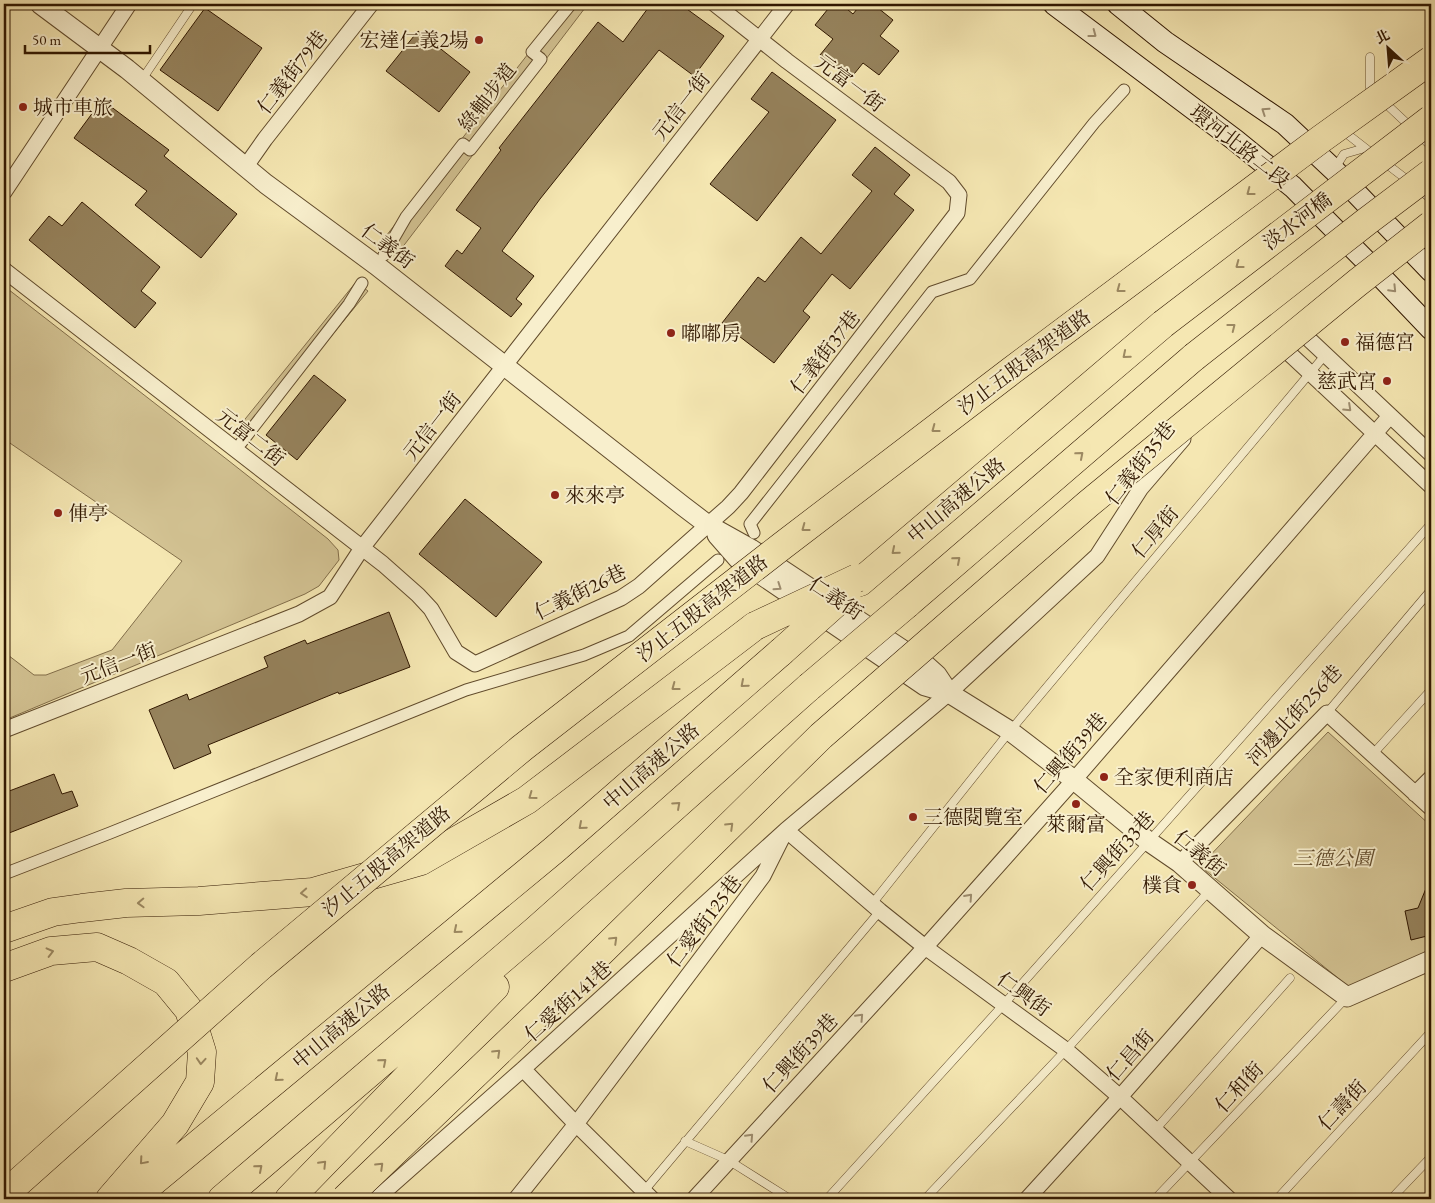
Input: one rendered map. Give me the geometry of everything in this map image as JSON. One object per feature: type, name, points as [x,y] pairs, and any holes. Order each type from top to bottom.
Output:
[{"type":"highway","name":"汐止五股高架道路","points":[[4,1195],[261,966],[522,748],[1027,359],[1321,139],[1431,60]]},
{"type":"highway","name":"淡水河橋","points":[[1163,324],[1431,119]]},
{"type":"highway","points":[[222,1199],[536,930],[810,687],[1194,357],[1431,173]]},
{"type":"highway","points":[[345,1199],[546,1006],[821,736],[1088,504],[1357,283],[1431,225]]},
{"type":"highway","name":"中山高速公路","points":[[132,1199],[554,850],[781,652],[861,579],[1163,324]]},
{"type":"highway","points":[[4,929],[52,912],[82,908],[126,903],[313,892],[421,861],[527,800],[755,626],[861,579]]},
{"type":"highway","points":[[289,1199],[651,828]]},
{"type":"highway","points":[[4,941],[31,926],[82,908]]},
{"type":"highway","points":[[4,968],[51,951],[97,947],[129,961],[166,982],[189,1010],[202,1052],[200,1082],[175,1124],[110,1199]]},
{"type":"main road","name":"環河北路二段","points":[[1054,4],[1235,140],[1293,187],[1431,329]]},
{"type":"main road","name":"環河北路二段","points":[[1118,4],[1165,42],[1285,124],[1334,170],[1431,271]]},
{"type":"street","name":"仁義街","points":[[40,4],[141,81],[266,184],[376,265],[708,525],[738,560],[925,686],[949,693],[1010,731],[1180,863],[1262,935],[1347,997]]},
{"type":"street","points":[[4,192],[129,4]]},
{"type":"street","name":"仁義街79巷","points":[[246,166],[371,4]]},
{"type":"street","name":"綠軸步道","points":[[384,255],[406,217],[462,144],[470,150],[541,59],[532,52],[571,4]]},
{"type":"street","name":"元富一街","points":[[715,4],[787,62],[949,182],[959,195]]},
{"type":"street","name":"元信一街","points":[[4,730],[299,614],[330,597],[362,548],[787,4]]},
{"type":"street","points":[[754,533],[750,524],[932,292],[970,279],[1094,123],[1124,90]]},
{"type":"street","name":"仁義街37巷","points":[[708,525],[741,493],[951,221],[957,213],[959,195]]},
{"type":"street","name":"仁義街35巷","points":[[949,693],[1097,556],[1141,488],[1256,353],[1294,325],[1366,261]]},
{"type":"street","name":"元富二街","points":[[4,270],[383,564],[432,609],[456,652]]},
{"type":"street","points":[[241,443],[350,304],[362,283]]},
{"type":"street","points":[[1294,325],[1431,454]]},
{"type":"street","points":[[1274,339],[1431,486]]},
{"type":"street","name":"仁興街39巷","points":[[694,1199],[925,947],[1074,780],[1390,416]]},
{"type":"street","name":"仁義街26巷","points":[[456,652],[475,664],[621,598],[639,586],[708,525]]},
{"type":"street","points":[[4,874],[119,830],[466,690],[584,655],[611,644],[629,636],[718,560]]},
{"type":"street","name":"仁愛街125巷","points":[[516,1199],[576,1124],[762,876],[786,830],[949,693]]},
{"type":"street","points":[[1327,713],[1431,808]]},
{"type":"street","name":"河邊北街256巷","points":[[1180,863],[1327,713]]},
{"type":"street","points":[[1416,794],[1431,778]]},
{"type":"street","name":"仁興街","points":[[786,830],[876,908],[925,947],[1066,1050],[1120,1097],[1229,1199]]},
{"type":"street","name":"仁愛街141巷","points":[[377,1199],[524,1069],[786,830]]},
{"type":"street","name":"仁昌街","points":[[1027,1199],[1120,1097],[1262,935]]},
{"type":"street","points":[[1347,997],[1431,960]]},
{"type":"street","points":[[524,1069],[576,1124],[648,1195]]},
{"type":"lane","points":[[141,81],[193,4]]},
{"type":"lane","points":[[1370,57],[1370,88],[1431,146]]},
{"type":"lane","points":[[1271,169],[1303,141],[1324,129],[1340,130],[1431,199]]},
{"type":"lane","points":[[1334,170],[1344,154],[1365,148]]},
{"type":"lane","name":"仁厚街","points":[[648,1195],[684,1141],[876,908],[1010,731],[1326,354]]},
{"type":"lane","name":"仁興街33巷","points":[[827,1199],[1004,1004],[1431,524]]},
{"type":"lane","name":"河邊北街256巷","points":[[1327,713],[1431,590]]},
{"type":"lane","points":[[1372,755],[1431,690]]},
{"type":"lane","points":[[925,1199],[1066,1050],[1210,889]]},
{"type":"lane","points":[[1155,1130],[1290,978]]},
{"type":"lane","name":"仁和街","points":[[1155,1199],[1347,997]]},
{"type":"lane","name":"仁壽街","points":[[1277,1199],[1431,1032]]},
{"type":"lane","points":[[684,1141],[728,1160],[790,1199]]},
{"type":"lane","points":[[1392,1199],[1431,1157]]},
{"type":"green space","points":[[567,4],[588,4],[395,257],[379,245]]},
{"type":"green space","points":[[356,282],[368,291],[246,444],[233,434]]},
{"type":"green space","points":[[4,286],[328,539],[338,550],[339,560],[319,586],[305,594],[5,720],[4,652],[34,675],[46,675],[112,650],[182,561],[4,439]]},
{"type":"green space","name":"三德公園","points":[[1328,732],[1431,826],[1431,953],[1349,987],[1200,866]]},
{"type":"building","points":[[651,4],[680,4],[724,36],[694,76],[659,50],[540,199],[502,251],[534,276],[516,299],[522,304],[511,317],[445,266],[457,250],[462,254],[481,228],[456,210],[501,150],[499,148],[598,22],[623,42]]},
{"type":"building","points":[[832,4],[841,4],[853,14],[861,4],[873,4],[893,20],[880,36],[899,51],[879,75],[863,63],[850,79],[820,55],[833,39],[815,25]]},
{"type":"building","points":[[205,8],[262,48],[218,111],[160,70]]},
{"type":"building","points":[[418,31],[470,72],[439,112],[386,71]]},
{"type":"building","points":[[772,72],[836,120],[757,221],[710,184],[769,112],[751,99]]},
{"type":"building","points":[[102,100],[169,150],[164,156],[237,214],[201,258],[135,205],[147,191],[74,138]]},
{"type":"building","points":[[875,147],[910,175],[894,194],[914,210],[850,289],[832,274],[803,311],[810,317],[774,363],[722,323],[758,277],[765,282],[801,237],[821,254],[872,191],[852,175]]},
{"type":"building","points":[[82,202],[160,267],[141,291],[156,303],[135,328],[29,240],[49,216],[62,226]]},
{"type":"building","points":[[314,375],[346,400],[297,460],[266,435]]},
{"type":"building","points":[[465,499],[542,562],[496,617],[419,554]]},
{"type":"building","points":[[389,612],[410,667],[339,694],[338,692],[208,745],[211,753],[174,769],[149,710],[187,694],[189,700],[268,667],[264,657],[305,640],[307,644]]},
{"type":"building","points":[[54,774],[62,794],[72,791],[78,806],[4,835],[4,793]]},
{"type":"building","points":[[1431,876],[1431,935],[1411,940],[1405,911],[1418,908]]},
{"type":"place","name":"宏達仁義2場","points":[[479,40]]},
{"type":"place","name":"城市車旅","points":[[23,107]]},
{"type":"place","name":"嘟嘟房","points":[[671,333]]},
{"type":"place","name":"福德宮","points":[[1345,342]]},
{"type":"place","name":"慈武宮","points":[[1387,381]]},
{"type":"place","name":"來來亭","points":[[555,495]]},
{"type":"place","name":"俥亭","points":[[58,513]]},
{"type":"place","name":"全家便利商店","points":[[1104,777]]},
{"type":"place","name":"萊爾富","points":[[1076,804]]},
{"type":"place","name":"三德閱覽室","points":[[913,817]]},
{"type":"place","name":"樸食","points":[[1192,885]]}]
